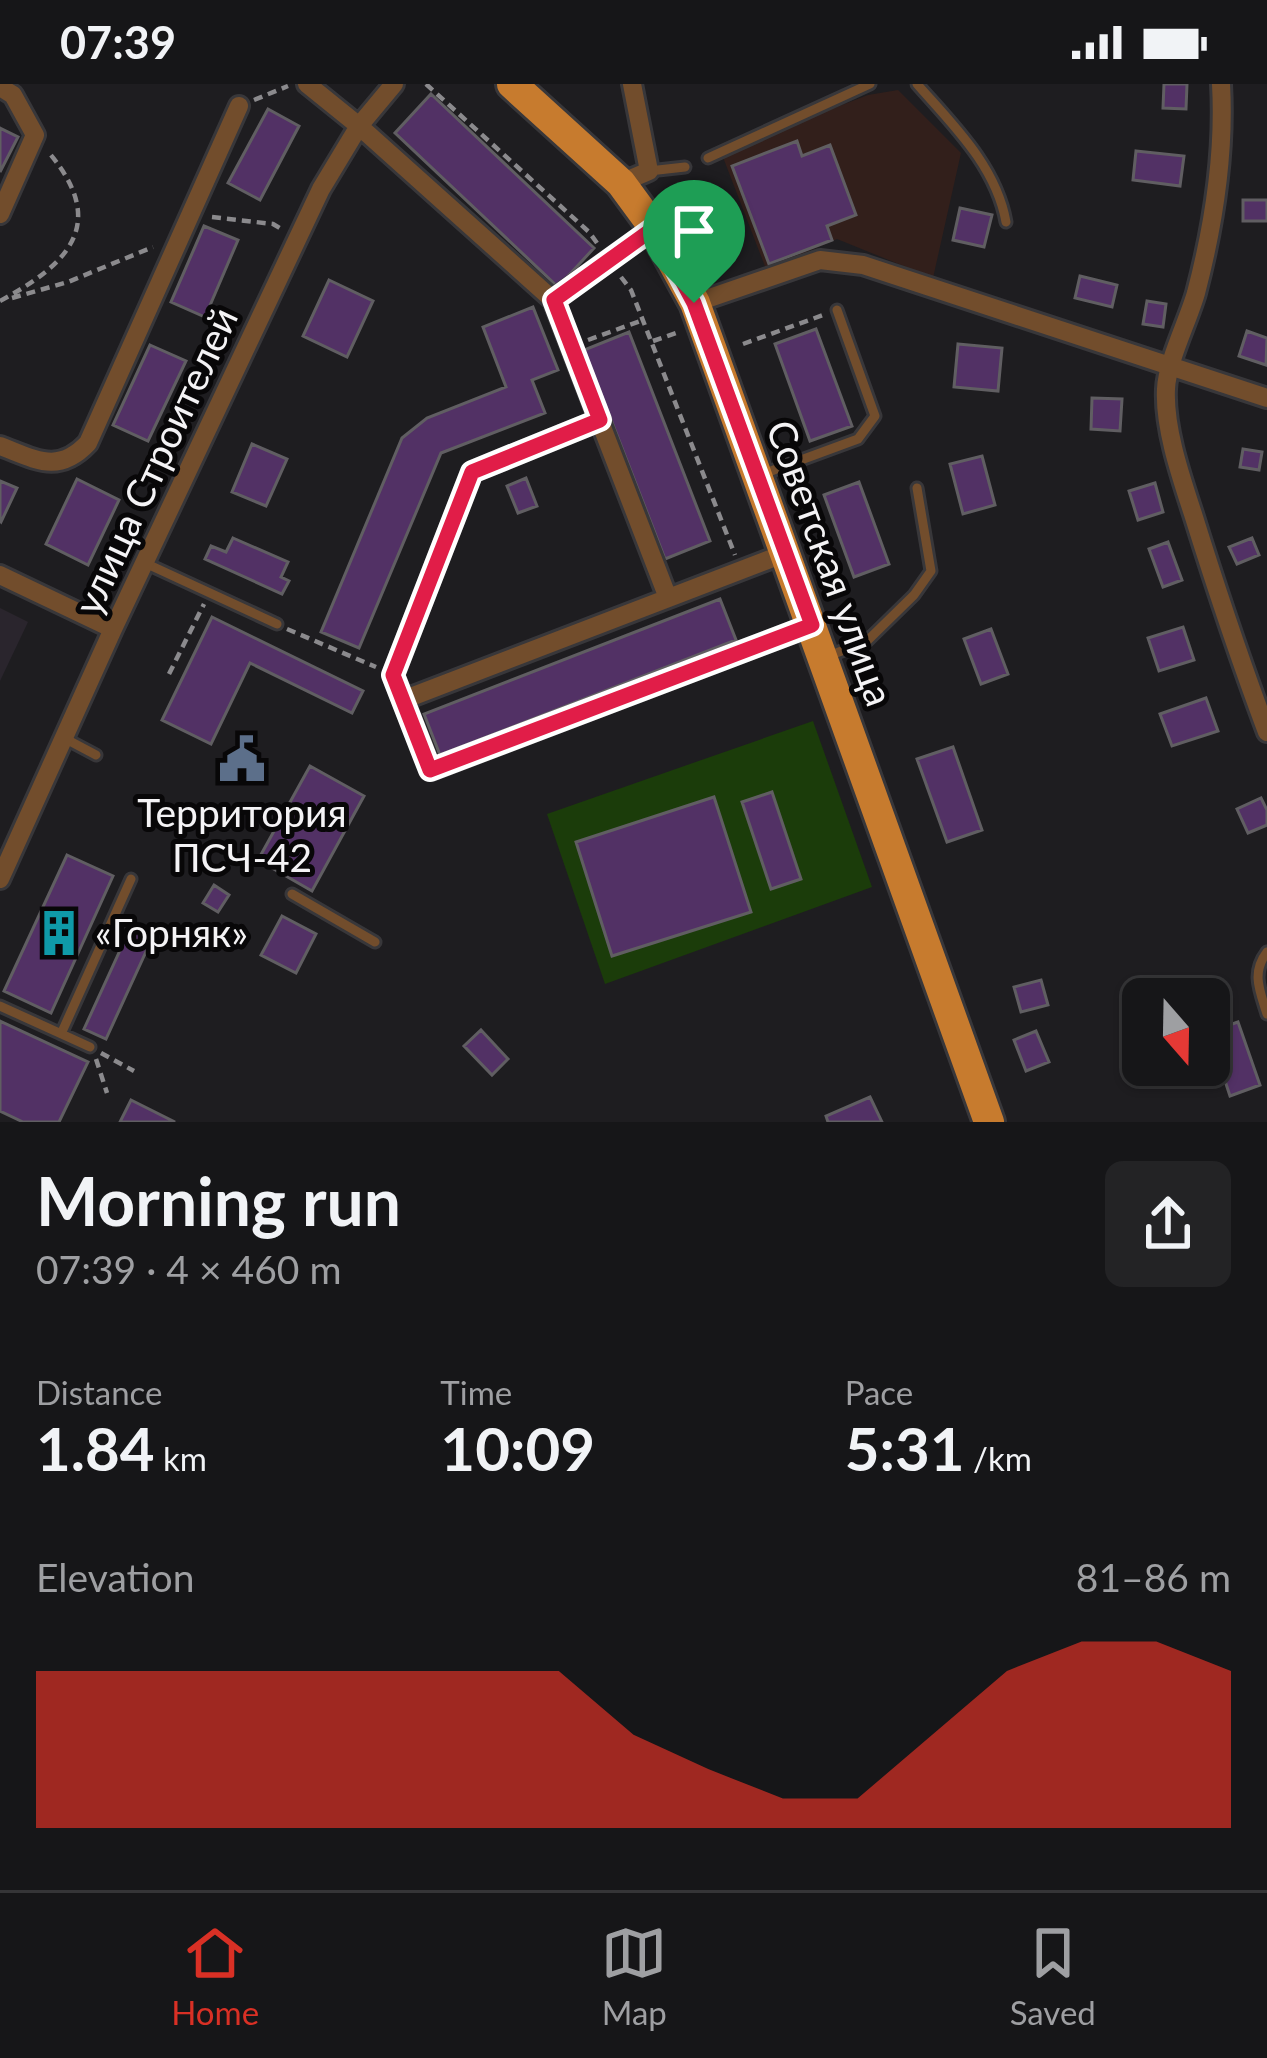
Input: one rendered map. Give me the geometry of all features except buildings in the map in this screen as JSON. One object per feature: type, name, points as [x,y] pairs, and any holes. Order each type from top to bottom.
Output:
[{"type":"main road","name":"Советская улица","points":[[512,84],[635,177],[654,228],[694,303],[989,1122]]},
{"type":"street","points":[[308,84],[554,300],[668,598]]},
{"type":"street","name":"улица Строителей","points":[[0,879],[321,189],[359,126],[394,84]]},
{"type":"street","points":[[632,84],[635,177]]},
{"type":"street","points":[[1221,84],[1224,132],[1214,216],[1166,384],[1166,405],[1180,472],[1229,630],[1267,732]]},
{"type":"street","points":[[0,87],[13,95],[35,136],[0,214]]},
{"type":"street","points":[[0,446],[61,463],[88,443],[239,106]]},
{"type":"street","points":[[554,300],[654,228]]},
{"type":"street","points":[[694,303],[820,260],[863,265],[1267,398]]},
{"type":"street","points":[[600,420],[472,472],[393,675],[430,770],[812,625]]},
{"type":"street","points":[[404,700],[786,554]]},
{"type":"street","points":[[0,575],[113,629]]},
{"type":"lane","points":[[708,158],[869,84]]},
{"type":"lane","points":[[917,84],[973,148],[1003,203],[1006,222]]},
{"type":"lane","points":[[635,177],[685,167]]},
{"type":"lane","points":[[758,476],[858,439],[875,416],[837,310]]},
{"type":"lane","points":[[824,658],[866,642],[914,595],[931,571],[917,488]]},
{"type":"lane","points":[[145,563],[277,624]]},
{"type":"lane","points":[[64,738],[96,755]]},
{"type":"lane","points":[[61,1034],[131,879]]},
{"type":"lane","points":[[292,894],[374,942]]},
{"type":"lane","points":[[1267,952],[1258,963],[1257,976],[1267,1014]]},
{"type":"lane","points":[[0,1006],[90,1047]]},
{"type":"path","points":[[239,106],[293,84]]},
{"type":"path","points":[[426,84],[589,232],[631,290],[741,570]]},
{"type":"path","points":[[1,301],[36,281],[61,258],[80,221],[61,166],[35,136]]},
{"type":"path","points":[[191,215],[273,224],[298,238]]},
{"type":"path","points":[[1,301],[68,282],[181,236]]},
{"type":"path","points":[[742,344],[837,310]]},
{"type":"path","points":[[571,346],[643,320]]},
{"type":"path","points":[[169,674],[211,592]]},
{"type":"path","points":[[277,624],[393,675]]},
{"type":"path","points":[[90,1047],[134,1071]]},
{"type":"path","points":[[90,1047],[106,1094]]},
{"type":"shaded area","points":[[898,90],[961,153],[933,278],[837,239],[766,269],[721,152],[868,95]]},
{"type":"shaded area","points":[[0,608],[28,622],[0,681]]},
{"type":"green space","points":[[813,721],[872,887],[605,984],[547,814]]},
{"type":"place","name":"Территория ПСЧ-42","points":[[242,759]]},
{"type":"place","name":"«Горняк»","points":[[59,933]]},
{"type":"route","points":[[654,228],[694,303],[812,625],[430,770],[393,675],[472,472],[600,420],[554,300],[654,228]]}]
